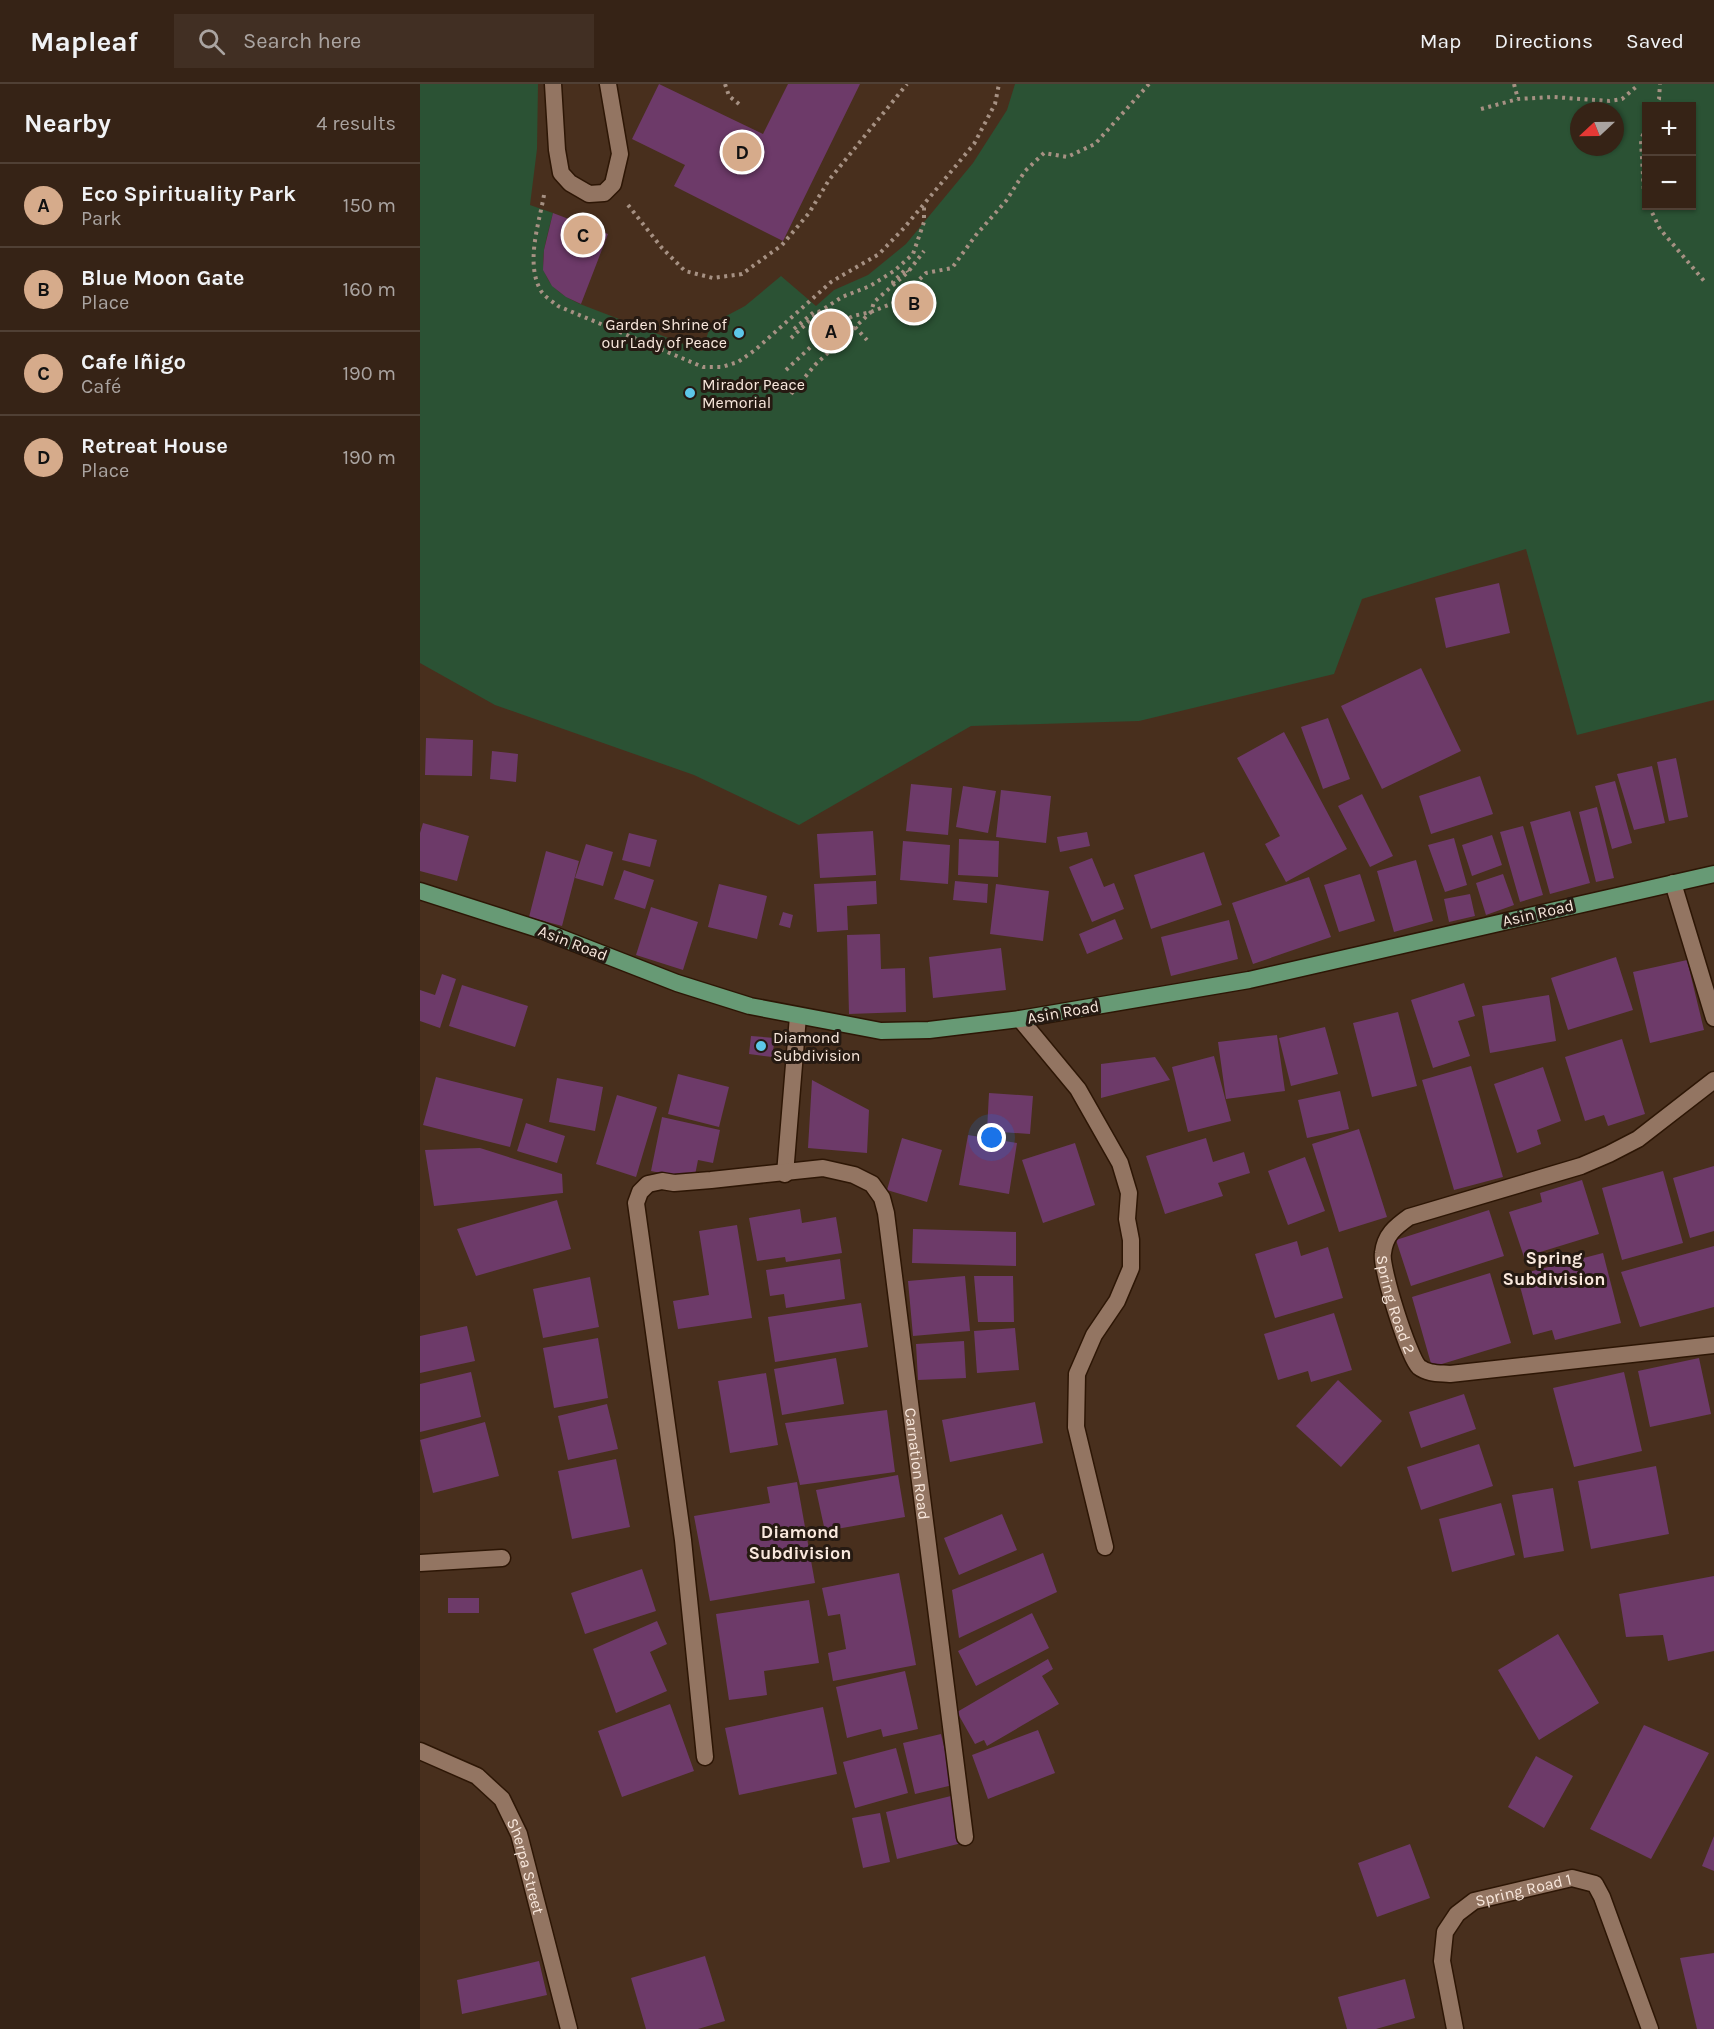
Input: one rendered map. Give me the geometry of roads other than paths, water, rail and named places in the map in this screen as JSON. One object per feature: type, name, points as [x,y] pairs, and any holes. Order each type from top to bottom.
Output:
[{"type":"main road","name":"Asin Road","points":[[420,891],[541,930],[677,983],[750,1006],[881,1031],[929,1030],[1020,1019],[1249,980],[1714,874]]},
{"type":"street","points":[[553,84],[557,150],[561,173],[570,183],[589,194],[604,193],[613,184],[620,154],[608,84]]},
{"type":"street","points":[[1673,883],[1714,1018]]},
{"type":"street","points":[[785,1173],[798,1016]]},
{"type":"street","points":[[1020,1019],[1078,1089],[1120,1163],[1129,1192],[1127,1219],[1131,1240],[1131,1268],[1117,1301],[1094,1335],[1077,1374],[1076,1427],[1105,1547]]},
{"type":"street","name":"Spring Road 2","points":[[1714,1080],[1638,1139],[1609,1154],[1581,1166],[1410,1217],[1392,1228],[1382,1254],[1383,1266],[1408,1346],[1417,1365],[1426,1372],[1450,1374],[1714,1345]]},
{"type":"street","name":"Carnation Road","points":[[705,1757],[683,1540],[636,1203],[640,1192],[648,1184],[662,1181],[674,1183],[823,1168],[854,1175],[872,1184],[882,1198],[891,1248],[965,1837]]},
{"type":"street","points":[[420,1563],[502,1558]]},
{"type":"street","name":"Sherpa Street","points":[[420,1751],[477,1776],[502,1799],[519,1834],[569,2029]]},
{"type":"street","name":"Spring Road 1","points":[[1455,2029],[1442,1961],[1445,1932],[1457,1914],[1474,1901],[1572,1878],[1595,1884],[1602,1897],[1650,2029]]},
{"type":"place","name":"Retreat House","points":[[742,152]]},
{"type":"place","name":"Cafe Iñigo","points":[[583,235]]},
{"type":"place","name":"Blue Moon Gate","points":[[914,303]]},
{"type":"place","name":"Eco Spirituality Park","points":[[831,331]]},
{"type":"place","name":"Garden Shrine of our Lady of Peace","points":[[739,333]]},
{"type":"place","name":"Mirador Peace Memorial","points":[[690,393]]},
{"type":"place","name":"Diamond Subdivision","points":[[761,1046]]},
{"type":"district","name":"Spring Subdivision","points":[[1554,1268]]},
{"type":"district","name":"Diamond Subdivision","points":[[800,1542]]}]
